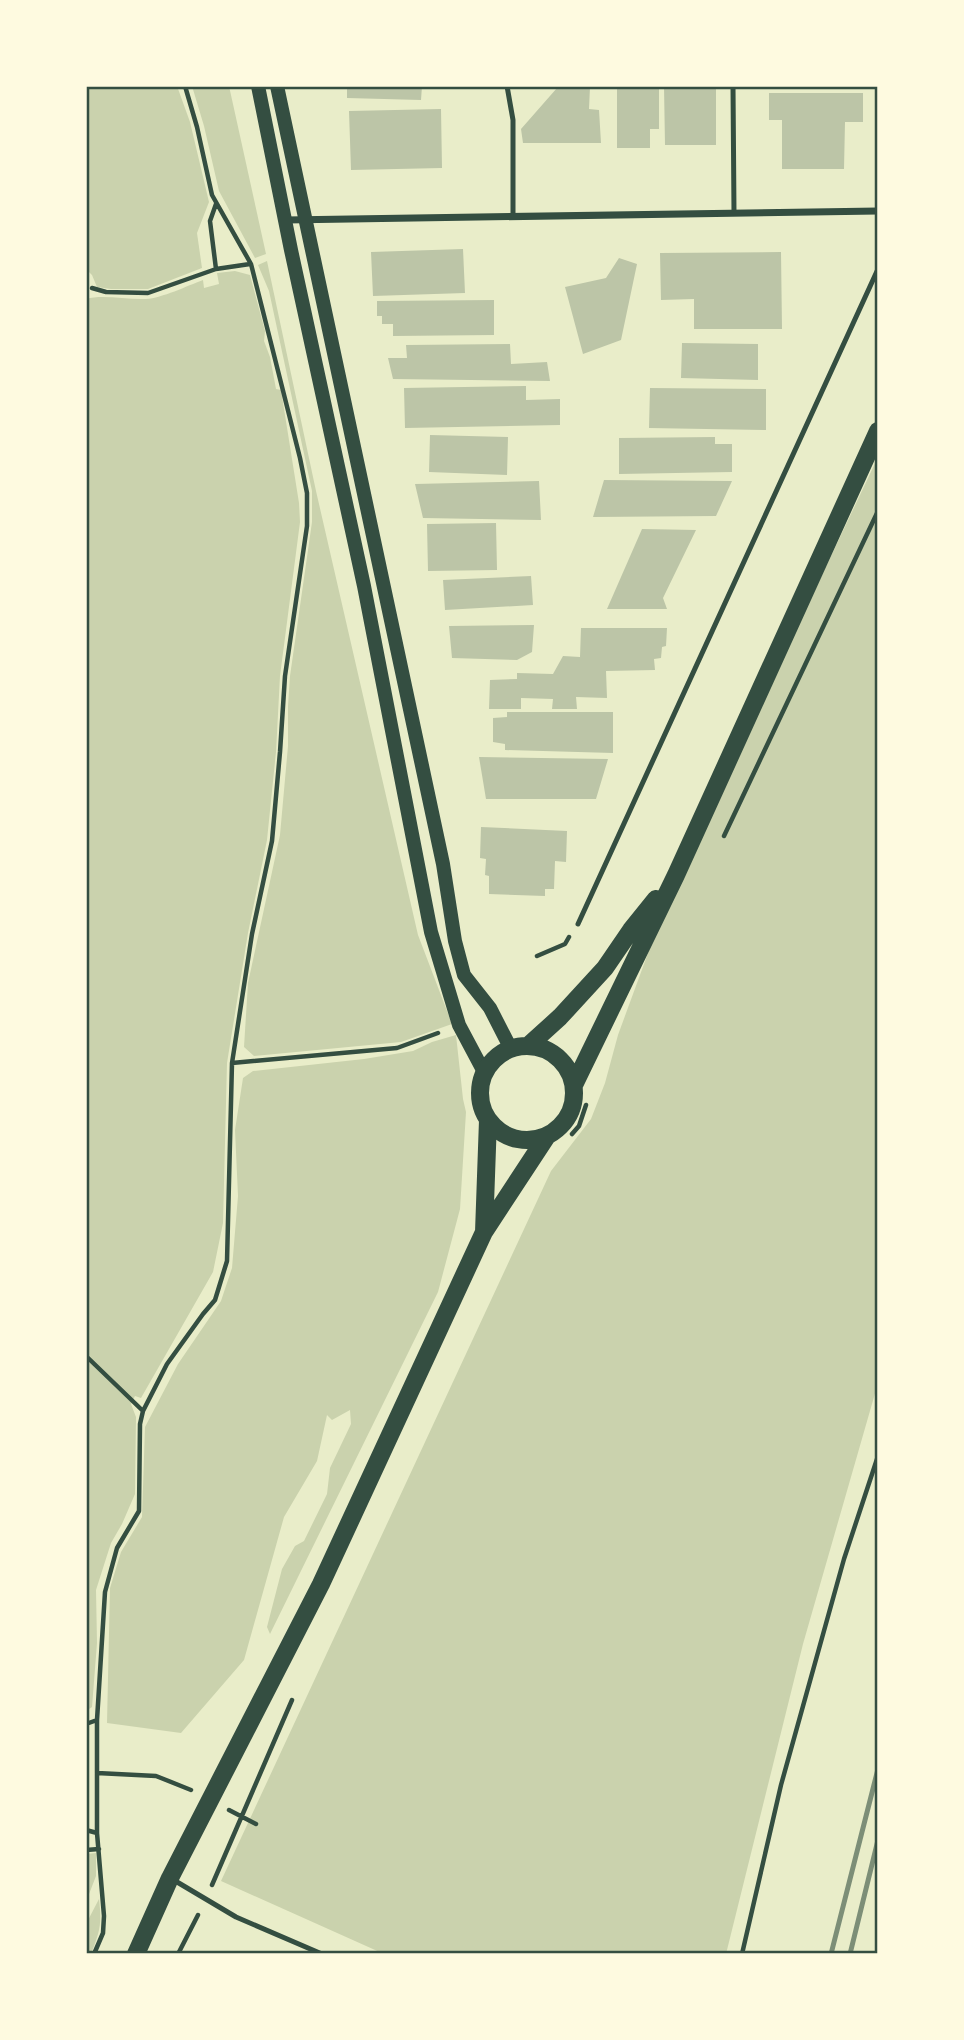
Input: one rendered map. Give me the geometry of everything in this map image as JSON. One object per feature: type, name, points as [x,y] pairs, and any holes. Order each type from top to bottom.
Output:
[{"type":"main road","points":[[258,86],[364,586],[431,932],[459,1025],[484,1072]]},
{"type":"main road","points":[[277,86],[443,864],[455,941],[464,975],[519,1047],[544,1049],[558,1057],[568,1070],[574,1085],[574,1101],[569,1115],[560,1127],[547,1136],[521,1140],[496,1130],[482,1109],[479,1097],[484,1072],[491,1062],[500,1054],[519,1047],[560,1017],[605,968],[631,930],[676,875]]},
{"type":"main road","points":[[574,1085],[676,875],[878,431]]},
{"type":"main road","points":[[484,1232],[488,1120]]},
{"type":"main road","points":[[136,1954],[170,1878],[321,1584],[484,1232],[547,1136]]},
{"type":"street","points":[[286,220],[878,211]]},
{"type":"lane","points":[[507,86],[513,120],[513,216]]},
{"type":"lane","points":[[733,86],[734,213]]},
{"type":"lane","points":[[578,924],[878,269]]},
{"type":"lane","points":[[170,1878],[236,1917],[322,1954]]},
{"type":"path","points":[[94,1954],[104,1925],[97,1833],[97,1720],[105,1592],[117,1548],[139,1511],[139,1424],[143,1411],[167,1364],[215,1300],[227,1261],[232,1063],[253,934],[272,841],[285,676],[307,526],[307,493],[300,458],[251,264],[212,195],[185,86]]},
{"type":"path","points":[[216,204],[210,221],[216,270]]},
{"type":"path","points":[[92,288],[106,292],[148,293],[216,270],[251,264]]},
{"type":"path","points":[[721,842],[878,511]]},
{"type":"path","points":[[537,956],[565,944],[578,924]]},
{"type":"path","points":[[232,1063],[397,1048],[459,1025]]},
{"type":"path","points":[[86,1356],[143,1411]]},
{"type":"path","points":[[742,1954],[781,1785],[844,1559],[878,1455]]},
{"type":"path","points":[[86,1724],[97,1720]]},
{"type":"path","points":[[97,1773],[156,1776],[180,1784],[202,1796]]},
{"type":"path","points":[[224,1807],[257,1824]]},
{"type":"path","points":[[86,1830],[97,1833]]},
{"type":"path","points":[[86,1850],[99,1849]]},
{"type":"green space","points":[[86,86],[177,86],[190,122],[209,202],[197,233],[202,268],[148,289],[97,287],[86,269]]},
{"type":"green space","points":[[192,86],[229,86],[266,254],[255,258],[219,191]]},
{"type":"green space","points":[[267,261],[316,491],[418,935],[452,1024],[401,1042],[254,1056],[244,1047],[248,983],[280,835],[288,746],[290,676],[312,522],[312,491],[269,291],[258,265]]},
{"type":"green space","points":[[235,271],[250,275],[265,331],[264,341],[276,389],[281,390],[300,522],[280,676],[267,840],[248,933],[227,1063],[223,1223],[213,1272],[141,1398],[135,1396],[131,1404],[136,1417],[135,1494],[111,1543],[96,1590],[97,1643],[92,1707],[86,1711],[86,299],[152,298],[203,280],[204,288],[219,284],[217,273]]},
{"type":"green space","points":[[878,457],[878,1383],[803,1644],[726,1954],[384,1954],[221,1881],[551,1171],[591,1119],[605,1083],[618,1035],[666,904]]},
{"type":"green space","points":[[456,1035],[466,1112],[460,1209],[438,1292],[270,1634],[267,1627],[282,1569],[295,1546],[304,1541],[327,1494],[330,1468],[351,1424],[350,1410],[332,1420],[327,1415],[317,1461],[284,1517],[244,1660],[181,1733],[107,1723],[110,1588],[121,1552],[142,1517],[145,1427],[178,1364],[221,1301],[232,1268],[238,1196],[235,1130],[243,1078],[253,1071],[413,1051]]},
{"type":"green space","points":[[96,1853],[96,1876],[86,1902],[86,1854]]},
{"type":"green space","points":[[99,1899],[98,1933],[91,1954],[86,1954],[86,1924]]},
{"type":"building","points":[[347,86],[422,86],[421,100],[347,98]]},
{"type":"building","points":[[617,86],[659,86],[659,129],[650,129],[650,148],[617,148]]},
{"type":"building","points":[[664,86],[716,86],[716,145],[665,145]]},
{"type":"building","points":[[590,87],[589,109],[599,110],[601,143],[523,143],[521,129],[557,88]]},
{"type":"building","points":[[769,93],[863,93],[863,122],[845,122],[844,169],[782,169],[782,120],[769,120]]},
{"type":"building","points":[[441,109],[442,168],[351,170],[349,111]]},
{"type":"building","points":[[463,249],[465,293],[373,296],[371,252]]},
{"type":"building","points":[[781,252],[782,329],[694,329],[694,299],[661,300],[660,253]]},
{"type":"building","points":[[619,258],[637,264],[621,340],[583,354],[565,287],[606,278]]},
{"type":"building","points":[[494,300],[494,335],[393,336],[393,324],[382,324],[382,316],[377,316],[377,301]]},
{"type":"building","points":[[682,343],[758,344],[758,380],[681,378]]},
{"type":"building","points":[[510,344],[511,364],[547,362],[550,381],[393,379],[388,358],[407,358],[406,345]]},
{"type":"building","points":[[526,386],[526,400],[560,399],[560,425],[405,428],[404,388]]},
{"type":"building","points":[[650,388],[766,389],[766,430],[649,428]]},
{"type":"building","points":[[430,435],[508,437],[507,475],[429,472]]},
{"type":"building","points":[[715,437],[715,444],[732,444],[732,472],[619,474],[619,438]]},
{"type":"building","points":[[604,480],[732,481],[716,516],[593,517]]},
{"type":"building","points":[[539,481],[541,520],[423,518],[415,484]]},
{"type":"building","points":[[496,523],[497,570],[428,571],[427,524]]},
{"type":"building","points":[[642,529],[696,530],[663,598],[667,609],[607,609]]},
{"type":"building","points":[[531,576],[533,605],[445,610],[443,580]]},
{"type":"building","points":[[534,625],[532,652],[517,660],[452,658],[449,626]]},
{"type":"building","points":[[581,628],[667,628],[666,646],[662,647],[661,658],[654,659],[655,670],[606,671],[607,698],[576,697],[577,709],[552,709],[553,699],[521,698],[521,709],[489,709],[490,680],[517,679],[517,673],[553,674],[563,656],[580,657]]},
{"type":"building","points":[[507,712],[613,712],[613,753],[505,750],[505,744],[493,742],[493,718],[507,717]]},
{"type":"building","points":[[479,757],[608,759],[596,799],[486,799]]},
{"type":"building","points":[[481,827],[567,831],[566,862],[555,861],[554,889],[545,889],[545,896],[489,894],[489,876],[485,875],[486,859],[480,858]]},
{"type":"railway","points":[[831,1954],[878,1769]]},
{"type":"railway","points":[[850,1954],[878,1840]]}]
